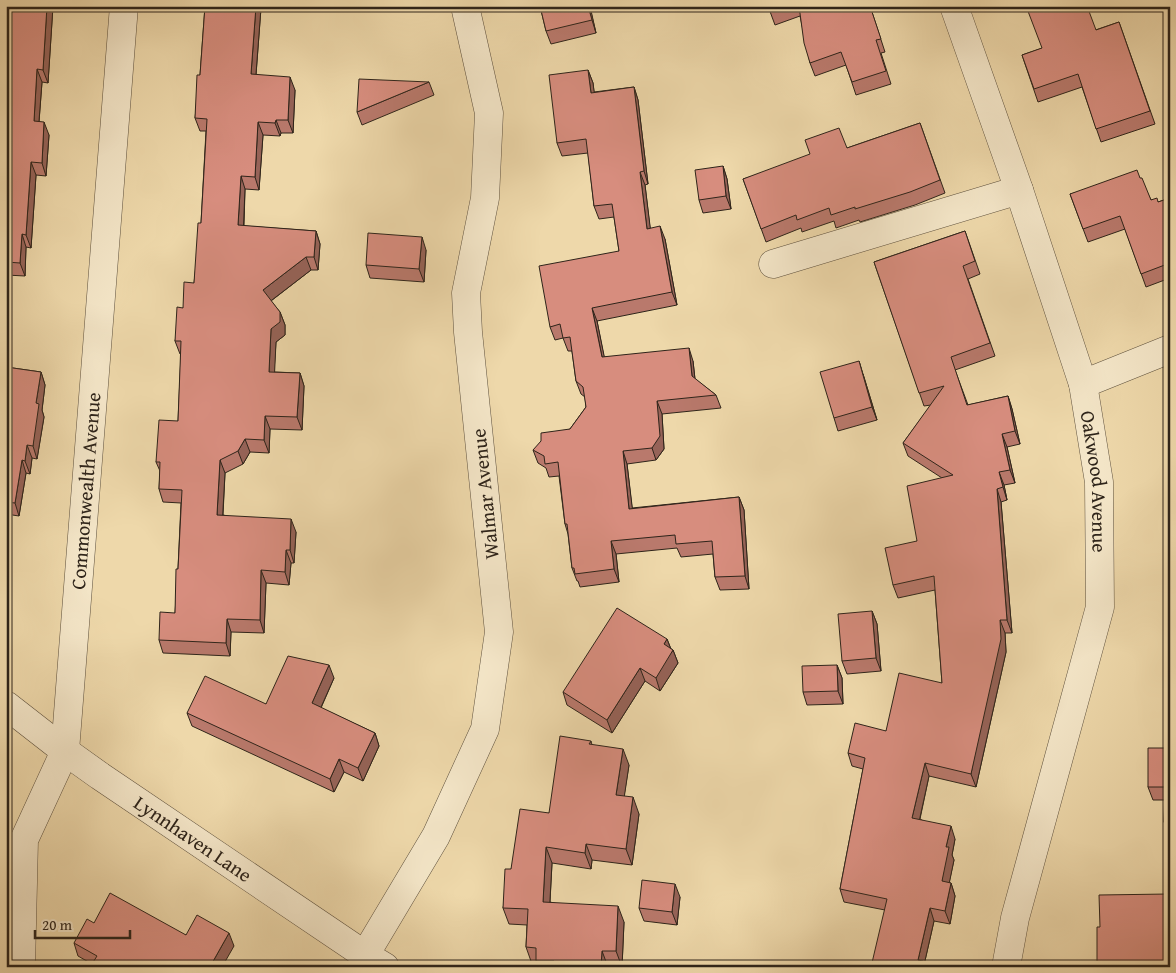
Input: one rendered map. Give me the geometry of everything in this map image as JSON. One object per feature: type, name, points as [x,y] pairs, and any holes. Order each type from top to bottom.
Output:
[{"type":"street","name":"Commonwealth Avenue","points":[[21,967],[24,840],[65,751],[124,6]]},
{"type":"street","name":"Walmar Avenue","points":[[375,961],[436,836],[485,729],[499,632],[468,332],[466,293],[485,198],[488,113],[465,6]]},
{"type":"street","name":"Oakwood Avenue","points":[[954,6],[1019,190],[1083,384],[1100,482],[1100,607],[1015,918],[1006,967]]},
{"type":"street","points":[[773,264],[1019,190]]},
{"type":"street","points":[[1083,384],[1170,349]]},
{"type":"street","name":"Lynnhaven Lane","points":[[6,704],[65,751],[375,961]]},
{"type":"building","points":[[7,6],[47,6],[43,70],[37,69],[34,121],[44,122],[42,163],[31,162],[26,235],[22,234],[20,263],[6,262]]},
{"type":"building","points":[[205,6],[256,6],[251,74],[290,77],[288,120],[276,120],[275,123],[258,122],[255,177],[241,176],[238,225],[316,231],[314,257],[306,257],[263,290],[280,312],[280,322],[271,329],[269,372],[300,373],[297,417],[265,416],[264,440],[245,439],[238,451],[220,460],[217,515],[291,519],[290,550],[286,550],[285,572],[261,570],[260,620],[227,619],[226,643],[159,640],[160,612],[175,613],[176,569],[178,569],[182,490],[159,489],[160,462],[156,462],[159,420],[178,421],[181,341],[175,341],[177,307],[183,308],[184,282],[194,283],[198,223],[201,223],[207,119],[195,118],[197,75],[200,75]]},
{"type":"building","points":[[540,6],[588,6],[592,20],[546,31]]},
{"type":"building","points":[[768,6],[786,6],[770,12]]},
{"type":"building","points":[[799,6],[870,6],[881,39],[876,40],[886,71],[852,82],[841,52],[810,63],[804,43]]},
{"type":"building","points":[[1026,6],[1087,6],[1096,30],[1119,22],[1150,111],[1096,129],[1078,74],[1034,89],[1022,55],[1042,48]]},
{"type":"building","points":[[588,70],[591,93],[634,87],[644,171],[640,172],[647,229],[660,226],[672,292],[592,308],[602,357],[689,348],[692,376],[716,395],[657,401],[660,436],[652,448],[623,451],[629,509],[739,497],[745,576],[715,577],[712,541],[676,544],[675,535],[611,541],[614,569],[575,574],[574,568],[572,568],[567,524],[565,524],[558,462],[545,464],[544,456],[533,450],[541,441],[541,433],[570,429],[586,407],[583,387],[576,381],[570,337],[563,338],[560,324],[550,327],[539,266],[619,251],[612,204],[594,206],[586,139],[557,143],[549,75]]},
{"type":"building","points":[[359,79],[429,82],[357,112]]},
{"type":"building","points":[[920,123],[940,180],[910,192],[855,209],[855,207],[831,215],[829,208],[797,220],[796,215],[761,229],[743,179],[810,154],[805,140],[839,128],[847,148]]},
{"type":"building","points":[[723,166],[726,196],[699,200],[695,170]]},
{"type":"building","points":[[1137,170],[1151,200],[1157,198],[1158,202],[1170,198],[1170,263],[1141,274],[1120,216],[1083,229],[1070,194]]},
{"type":"building","points":[[965,231],[975,261],[963,266],[990,343],[951,357],[967,405],[1008,396],[1015,431],[1002,434],[1010,470],[999,472],[1003,487],[997,489],[1007,620],[1000,620],[1001,639],[971,774],[925,763],[912,818],[951,826],[946,847],[949,847],[942,881],[951,883],[945,911],[930,908],[918,960],[923,961],[922,967],[871,967],[887,899],[840,889],[865,758],[848,753],[855,723],[886,731],[899,673],[942,683],[934,576],[893,585],[885,548],[917,541],[907,486],[953,475],[903,443],[944,386],[919,393],[874,262]]},
{"type":"building","points":[[368,233],[422,237],[419,269],[366,265]]},
{"type":"building","points":[[859,361],[872,407],[834,418],[820,372]]},
{"type":"building","points":[[6,367],[41,372],[36,403],[39,404],[33,446],[27,445],[25,461],[22,460],[15,503],[6,502]]},
{"type":"building","points":[[617,608],[667,639],[664,644],[673,650],[656,678],[640,668],[607,720],[563,692]]},
{"type":"building","points":[[872,611],[876,658],[842,661],[838,614]]},
{"type":"building","points":[[288,656],[329,665],[312,703],[375,733],[358,768],[339,759],[330,779],[187,713],[205,676],[266,704]]},
{"type":"building","points":[[837,665],[838,691],[803,692],[802,666]]},
{"type":"building","points":[[560,736],[591,741],[589,744],[623,749],[616,795],[633,797],[626,849],[586,844],[585,853],[546,847],[543,902],[618,906],[616,951],[602,951],[601,967],[554,967],[554,961],[536,961],[536,948],[526,947],[528,909],[503,908],[505,869],[511,869],[520,809],[549,813]]},
{"type":"building","points":[[1148,748],[1170,748],[1170,822],[1164,822],[1165,787],[1148,787]]},
{"type":"building","points":[[642,880],[675,884],[672,912],[639,908]]},
{"type":"building","points":[[110,893],[186,935],[197,915],[229,933],[211,965],[215,967],[90,967],[97,956],[74,943],[87,919],[94,923]]},
{"type":"building","points":[[1168,894],[1170,967],[1097,967],[1097,927],[1100,927],[1099,895]]}]
